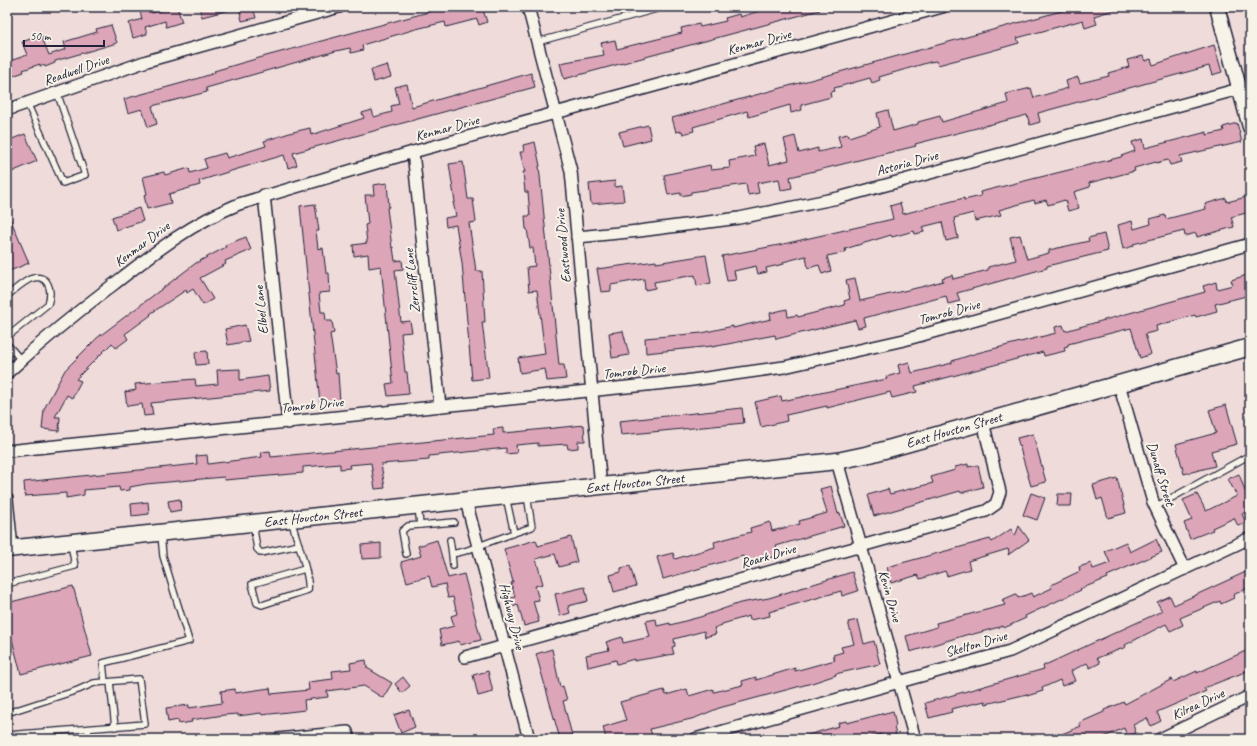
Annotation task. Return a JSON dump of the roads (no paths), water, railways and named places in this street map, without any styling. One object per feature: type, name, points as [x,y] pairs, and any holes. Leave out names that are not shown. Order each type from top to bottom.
[{"type":"main road","name":"East Houston Street","points":[[10,549],[837,461],[870,454],[1250,347]]},
{"type":"street","name":"Readwell Drive","points":[[7,110],[147,61],[339,7]]},
{"type":"street","name":"Eastwood Drive","points":[[528,7],[571,171],[601,487]]},
{"type":"street","name":"Kenmar Drive","points":[[7,373],[53,331],[178,235],[215,214],[264,195],[414,152],[942,7]]},
{"type":"street","points":[[1217,7],[1250,128]]},
{"type":"street","name":"Astoria Drive","points":[[577,237],[639,231],[739,218],[838,198],[1239,88]]},
{"type":"street","name":"Zerrcliff Lane","points":[[414,152],[440,406]]},
{"type":"street","name":"Elbel Lane","points":[[264,195],[288,423]]},
{"type":"street","name":"Tomrob Drive","points":[[7,451],[693,380],[784,367],[904,340],[1250,244]]},
{"type":"street","name":"Dunaff Street","points":[[1119,384],[1154,507],[1184,569]]},
{"type":"street","name":"Roark Drive","points":[[465,657],[986,511],[996,504],[1000,492],[983,422]]},
{"type":"street","name":"Kevin Drive","points":[[837,461],[915,739]]},
{"type":"street","points":[[7,499],[10,549]]},
{"type":"street","name":"Highway Drive","points":[[466,501],[529,739]]},
{"type":"street","name":"Skelton Drive","points":[[695,739],[1010,651],[1250,538]]},
{"type":"street","name":"Kilrea Drive","points":[[1160,739],[1250,696]]},
{"type":"street","points":[[278,739],[348,735]]},
{"type":"lane","points":[[537,42],[664,7]]},
{"type":"lane","points":[[27,103],[63,184],[85,175],[56,92]]},
{"type":"lane","points":[[7,296],[31,279],[40,278],[47,281],[51,288],[51,296],[48,304],[7,337]]},
{"type":"lane","points":[[7,344],[21,360]]},
{"type":"lane","points":[[1154,507],[1250,455]]},
{"type":"lane","points":[[452,554],[465,551],[478,545],[532,527],[527,495]]},
{"type":"lane","points":[[506,497],[514,533]]},
{"type":"lane","points":[[418,506],[420,525]]},
{"type":"lane","points":[[291,519],[305,569],[309,585],[308,590],[262,605],[257,603],[252,584],[305,569]]},
{"type":"lane","points":[[406,554],[402,531],[408,526],[454,522]]},
{"type":"lane","points":[[253,523],[257,548],[261,552],[298,545]]},
{"type":"lane","points":[[115,727],[108,682],[103,663],[188,641],[163,556],[161,533]]},
{"type":"lane","points":[[450,540],[453,566]]},
{"type":"lane","points":[[7,584],[75,566],[70,542]]},
{"type":"lane","points":[[7,713],[94,683],[139,679],[144,717],[144,724],[88,730],[7,735]]},
{"type":"lane","points":[[88,730],[89,739]]}]
